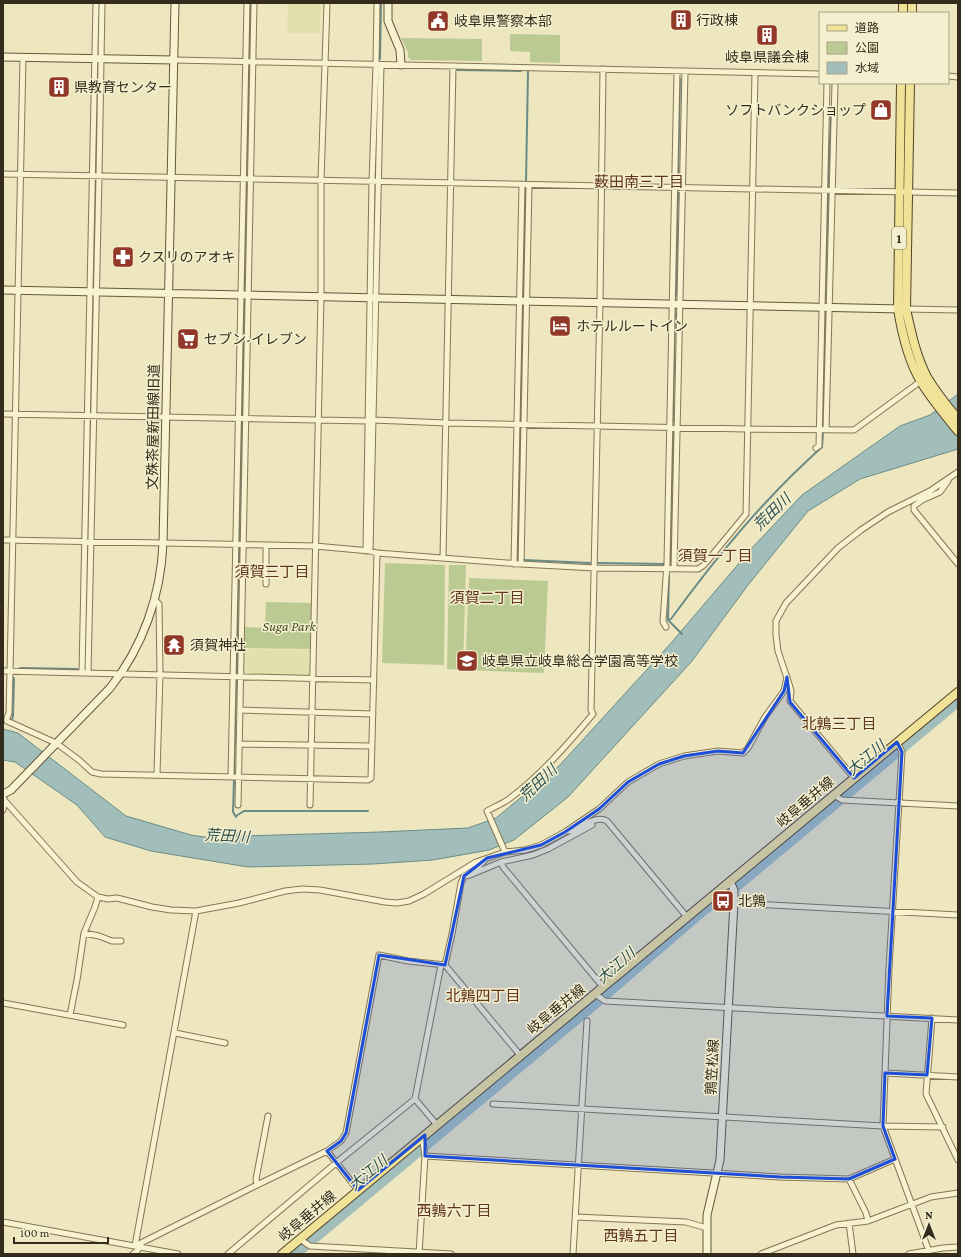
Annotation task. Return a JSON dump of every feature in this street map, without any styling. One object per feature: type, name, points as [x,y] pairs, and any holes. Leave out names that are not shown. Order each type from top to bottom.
[{"type":"main road","name":"1","points":[[901,84],[904,192]]},
{"type":"main road","name":"1","points":[[910,84],[904,192],[902,309],[904,337],[908,352],[921,381],[929,386],[958,419]]},
{"type":"main road","name":"1","points":[[902,309],[919,358],[927,376],[929,386],[958,431]]},
{"type":"main road","name":"岐阜垂井線","points":[[282,1254],[302,1240],[358,1190],[422,1141],[437,1125],[520,1055],[596,995],[603,987],[687,917],[732,886],[836,796],[854,778],[900,747],[957,693]]},
{"type":"street","points":[[85,673],[84,541],[90,415],[93,292],[99,176],[96,3]]},
{"type":"street","points":[[93,292],[92,176],[102,3]]},
{"type":"street","name":"文殊茶屋新田線旧道","points":[[4,797],[110,688],[121,674],[136,648],[155,600],[160,581],[163,559],[175,3]]},
{"type":"street","points":[[238,805],[246,418],[244,179],[247,3]]},
{"type":"street","points":[[231,777],[238,418],[250,179],[254,3]]},
{"type":"street","points":[[310,805],[321,296],[321,180],[327,3]]},
{"type":"street","points":[[373,297],[378,182],[379,65],[377,3]]},
{"type":"street","points":[[388,3],[388,21],[400,50],[401,65]]},
{"type":"street","points":[[3,57],[819,74]]},
{"type":"street","points":[[23,58],[10,672],[9,713],[7,721],[54,744],[79,760],[92,772],[101,774],[157,774],[368,780],[371,778],[377,553]]},
{"type":"street","points":[[368,551],[373,297],[372,181],[379,65]]},
{"type":"street","points":[[443,558],[447,423],[453,66]]},
{"type":"street","points":[[505,852],[487,811],[507,800],[537,776],[554,759],[593,714],[591,710],[600,302],[603,69]]},
{"type":"street","points":[[666,627],[663,622],[670,427],[677,71]]},
{"type":"street","points":[[674,569],[685,71]]},
{"type":"street","points":[[3,540],[315,546],[377,553],[514,564],[594,568],[698,569],[704,565],[746,514],[756,73]]},
{"type":"street","points":[[826,430],[825,191],[827,84]]},
{"type":"street","points":[[816,448],[819,446],[820,430],[832,191],[835,84]]},
{"type":"street","points":[[3,174],[958,193]]},
{"type":"street","points":[[521,564],[524,424],[522,184]]},
{"type":"street","points":[[514,564],[518,424],[529,185]]},
{"type":"street","points":[[3,290],[958,310]]},
{"type":"street","points":[[3,414],[166,418],[371,420],[748,430],[854,430],[921,381]]},
{"type":"street","points":[[85,673],[91,542],[90,415]]},
{"type":"street","points":[[854,778],[790,702],[790,691],[778,651],[776,621],[786,603],[838,548],[888,512],[930,491],[958,472]]},
{"type":"street","points":[[950,477],[940,492],[922,500],[914,506],[914,510],[958,564]]},
{"type":"street","points":[[266,545],[266,584]]},
{"type":"street","points":[[155,600],[159,604],[160,674],[157,774]]},
{"type":"street","points":[[3,671],[374,680]]},
{"type":"street","points":[[4,797],[77,882],[98,898],[117,898],[152,907],[171,910],[196,911],[239,903],[280,892],[302,889],[320,890],[397,903],[409,901],[424,894],[476,862],[505,852],[525,850],[541,845],[566,832],[599,809],[628,782],[659,764],[684,756],[718,751],[743,752],[748,748],[765,717],[784,690],[786,677]]},
{"type":"street","points":[[240,710],[373,714]]},
{"type":"street","points":[[239,744],[371,746]]},
{"type":"street","points":[[900,747],[899,804],[892,912],[883,1126],[929,1252]]},
{"type":"street","points":[[836,796],[842,800],[958,806]]},
{"type":"street","points":[[3,810],[4,797]]},
{"type":"street","points":[[566,832],[570,832],[600,819],[607,821],[687,917]]},
{"type":"street","points":[[464,876],[501,862],[533,855],[600,819]]},
{"type":"street","points":[[228,1254],[415,1099],[443,965],[452,934],[461,883],[464,876],[476,869],[487,858]]},
{"type":"street","points":[[501,862],[508,873],[603,987]]},
{"type":"street","name":"鶉笠松線","points":[[707,1254],[707,1215],[720,1160],[734,903],[732,886]]},
{"type":"street","points":[[70,1015],[84,933],[98,898]]},
{"type":"street","points":[[734,903],[958,915]]},
{"type":"street","points":[[133,1254],[137,1251],[196,911]]},
{"type":"street","points":[[84,933],[99,936],[112,941],[121,941]]},
{"type":"street","points":[[137,1246],[326,1151],[341,1141],[346,1133],[380,955],[408,961],[443,965],[520,1055]]},
{"type":"street","points":[[596,995],[605,1001],[958,1020]]},
{"type":"street","points":[[3,1003],[123,1025]]},
{"type":"street","points":[[932,1018],[926,1094],[958,1160]]},
{"type":"street","points":[[573,1254],[587,1021]]},
{"type":"street","points":[[175,1033],[225,1043]]},
{"type":"street","points":[[885,1073],[958,1077]]},
{"type":"street","points":[[415,1099],[437,1125]]},
{"type":"street","points":[[493,1104],[883,1126],[943,1127]]},
{"type":"street","points":[[257,1185],[256,1180],[268,1116]]},
{"type":"street","points":[[419,1253],[425,1156],[425,1149],[422,1141]]},
{"type":"street","points":[[326,1151],[358,1190]]},
{"type":"street","points":[[425,1156],[849,1179],[895,1158]]},
{"type":"street","points":[[849,1179],[868,1220]]},
{"type":"street","points":[[761,1254],[836,1225],[868,1220],[931,1197],[958,1193]]},
{"type":"street","points":[[576,1217],[686,1222],[707,1228]]},
{"type":"street","points":[[3,1222],[178,1254]]},
{"type":"street","points":[[849,1223],[853,1254]]},
{"type":"street","points":[[302,1240],[310,1246],[451,1254]]},
{"type":"street","points":[[909,1254],[958,1247]]},
{"type":"highlighted area","points":[[787,677],[790,702],[854,778],[897,742],[902,752],[887,1016],[932,1018],[927,1075],[885,1073],[883,1126],[895,1159],[849,1179],[780,1177],[425,1156],[425,1135],[358,1190],[327,1151],[341,1141],[346,1133],[379,955],[445,965],[464,876],[487,858],[541,845],[565,832],[599,809],[628,782],[659,764],[684,756],[718,751],[743,753],[784,691]]},
{"type":"green space","points":[[288,3],[321,3],[320,33],[287,33]]},
{"type":"green space","points":[[510,34],[560,35],[560,63],[530,62],[530,52],[510,51]]},
{"type":"green space","points":[[401,38],[482,39],[482,61],[411,60],[408,57],[408,52]]},
{"type":"green space","points":[[385,563],[445,565],[444,665],[382,663]]},
{"type":"green space","points":[[449,565],[466,565],[463,670],[447,669]]},
{"type":"green space","points":[[469,578],[548,581],[544,673],[465,670]]},
{"type":"green space","name":"Suga Park","points":[[266,602],[313,603],[311,649],[242,648],[243,627],[265,628]]},
{"type":"green space","points":[[243,649],[309,650],[309,675],[243,674]]},
{"type":"water","points":[[958,394],[958,449],[860,479],[808,511],[748,585],[692,661],[568,797],[514,840],[489,850],[433,860],[373,864],[248,867],[151,851],[105,837],[77,805],[15,762],[3,760],[3,729],[18,733],[126,816],[191,835],[217,839],[242,836],[468,828],[496,818],[559,766],[672,642],[752,548],[802,495],[900,426],[930,415]]},
{"type":"waterway","points":[[98,48],[99,3]]},
{"type":"waterway","points":[[249,58],[250,3]]},
{"type":"waterway","points":[[380,59],[381,3]]},
{"type":"waterway","points":[[95,171],[98,64]]},
{"type":"waterway","points":[[246,176],[249,68]]},
{"type":"waterway","points":[[457,70],[521,71]]},
{"type":"waterway","points":[[526,182],[528,71]]},
{"type":"waterway","points":[[678,183],[680,79]]},
{"type":"waterway","points":[[828,188],[831,116]]},
{"type":"waterway","points":[[93,285],[95,181]]},
{"type":"waterway","points":[[244,288],[246,182]]},
{"type":"waterway","points":[[524,294],[526,187]]},
{"type":"waterway","points":[[676,296],[678,193]]},
{"type":"waterway","points":[[825,299],[828,193]]},
{"type":"waterway","points":[[91,411],[93,298]]},
{"type":"waterway","points":[[242,415],[244,301]]},
{"type":"waterway","points":[[521,421],[523,307]]},
{"type":"waterway","points":[[673,421],[675,310]]},
{"type":"waterway","points":[[823,426],[825,313]]},
{"type":"waterway","points":[[239,541],[242,421]]},
{"type":"waterway","points":[[88,535],[90,422]]},
{"type":"waterway","points":[[518,560],[521,427]]},
{"type":"waterway","name":"荒田川","points":[[668,620],[671,619],[742,529],[780,487],[822,447],[823,432]]},
{"type":"waterway","points":[[670,562],[673,433]]},
{"type":"waterway","points":[[85,662],[87,547]]},
{"type":"waterway","points":[[239,548],[239,563]]},
{"type":"waterway","points":[[524,560],[590,563]]},
{"type":"waterway","points":[[598,563],[665,564]]},
{"type":"waterway","points":[[669,575],[668,620],[682,634]]},
{"type":"waterway","points":[[237,673],[238,578]]},
{"type":"waterway","points":[[20,668],[77,669]]},
{"type":"waterway","points":[[12,720],[14,678]]},
{"type":"waterway","points":[[234,774],[236,679]]},
{"type":"waterway","name":"大江川","points":[[295,1254],[592,1006],[702,911],[740,883],[958,701]]},
{"type":"waterway","points":[[234,779],[233,812],[236,817]]},
{"type":"waterway","points":[[236,816],[244,811],[368,811]]},
{"type":"waterway","name":"荒田川","points":[[236,829],[237,837]]},
{"type":"place","name":"行政棟","points":[[681,20]]},
{"type":"place","name":"岐阜県警察本部","points":[[438,21]]},
{"type":"place","name":"岐阜県議会棟","points":[[767,35]]},
{"type":"place","name":"県教育センター","points":[[59,87]]},
{"type":"place","name":"ソフトバンクショップ","points":[[881,110]]},
{"type":"place","name":"クスリのアオキ","points":[[123,257]]},
{"type":"place","name":"ホテルルートイン","points":[[560,326]]},
{"type":"place","name":"セブン-イレブン","points":[[188,339]]},
{"type":"place","name":"須賀神社","points":[[174,645]]},
{"type":"place","name":"岐阜県立岐阜総合学園高等学校","points":[[467,661]]},
{"type":"place","name":"北鶉","points":[[723,901]]},
{"type":"district","name":"薮田南三丁目","points":[[639,182]]},
{"type":"district","name":"須賀一丁目","points":[[715,556]]},
{"type":"district","name":"須賀三丁目","points":[[272,572]]},
{"type":"district","name":"須賀二丁目","points":[[487,598]]},
{"type":"district","name":"北鶉三丁目","points":[[839,724]]},
{"type":"district","name":"北鶉四丁目","points":[[483,996]]},
{"type":"district","name":"西鶉六丁目","points":[[454,1211]]},
{"type":"district","name":"西鶉五丁目","points":[[641,1236]]}]
